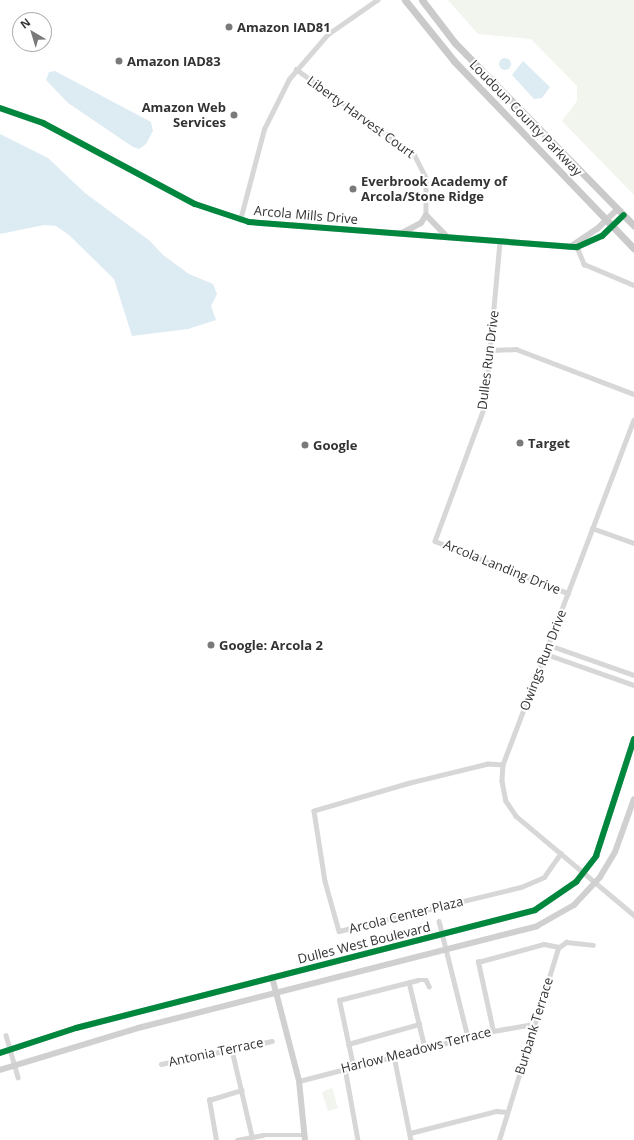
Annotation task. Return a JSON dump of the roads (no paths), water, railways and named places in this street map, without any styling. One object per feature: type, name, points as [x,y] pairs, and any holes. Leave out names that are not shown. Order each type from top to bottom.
[{"type":"main road","name":"Loudoun County Parkway","points":[[405,0],[454,61],[634,249]]},
{"type":"main road","name":"Loudoun County Parkway","points":[[422,0],[455,43],[634,226]]},
{"type":"street","points":[[240,220],[264,129],[296,69],[338,25],[377,0]]},
{"type":"street","name":"Liberty Harvest Court","points":[[296,69],[414,154],[426,178],[426,215]]},
{"type":"street","name":"Arcola Mills Drive","points":[[0,108],[43,123],[195,204],[240,220],[500,242],[574,246],[593,242],[624,215]]},
{"type":"street","points":[[618,209],[607,220],[574,246],[586,265],[634,285]]},
{"type":"street","points":[[400,234],[421,223],[426,215],[449,238]]},
{"type":"street","name":"Dulles Run Drive","points":[[436,541],[483,412],[491,350],[500,242]]},
{"type":"street","points":[[491,350],[516,349],[634,394]]},
{"type":"street","name":"Owings Run Drive","points":[[634,420],[503,765],[502,790],[509,807],[634,915]]},
{"type":"street","points":[[592,528],[634,543]]},
{"type":"street","name":"Arcola Landing Drive","points":[[436,541],[568,593]]},
{"type":"street","points":[[549,645],[634,675]]},
{"type":"street","points":[[546,654],[634,685]]},
{"type":"street","name":"Dulles West Boulevard","points":[[0,1054],[76,1028],[535,910],[558,897],[585,872],[603,841],[634,739]]},
{"type":"street","name":"Arcola Center Plaza","points":[[503,765],[488,764],[410,783],[314,811],[325,881],[339,931],[521,887],[544,877],[561,853]]},
{"type":"street","name":"Dulles West Boulevard","points":[[0,1070],[130,1030],[537,926],[574,905],[597,882],[614,856],[634,799]]},
{"type":"street","points":[[438,921],[443,934],[468,1037]]},
{"type":"street","points":[[493,1031],[478,962],[544,944],[559,947],[566,942],[593,945]]},
{"type":"street","name":"Burbank Terrace","points":[[499,1140],[559,947]]},
{"type":"street","points":[[237,1140],[252,1136],[263,1138],[305,1138],[299,1081],[272,977]]},
{"type":"street","points":[[353,1066],[338,1000],[423,979],[429,986]]},
{"type":"street","points":[[409,982],[425,1048]]},
{"type":"street","points":[[348,1044],[419,1024]]},
{"type":"street","name":"Harlow Meadows Terrace","points":[[299,1081],[344,1068],[468,1037],[534,1024]]},
{"type":"street","points":[[6,1035],[18,1077]]},
{"type":"street","name":"Antonia Terrace","points":[[161,1064],[272,1041]]},
{"type":"street","points":[[232,1050],[252,1136]]},
{"type":"street","points":[[394,1056],[411,1140]]},
{"type":"street","points":[[344,1068],[358,1140]]},
{"type":"street","points":[[216,1140],[209,1100],[241,1090]]},
{"type":"street","points":[[410,1134],[496,1111],[507,1112]]},
{"type":"place","name":"Amazon IAD81","points":[[229,27]]},
{"type":"place","name":"Amazon IAD83","points":[[119,61]]},
{"type":"place","name":"Amazon Web Services","points":[[234,115]]},
{"type":"place","name":"Everbrook Academy of Arcola/Stone Ridge","points":[[353,189]]},
{"type":"place","name":"Target","points":[[520,443]]},
{"type":"place","name":"Google","points":[[305,445]]},
{"type":"place","name":"Google: Arcola 2","points":[[211,645]]}]
